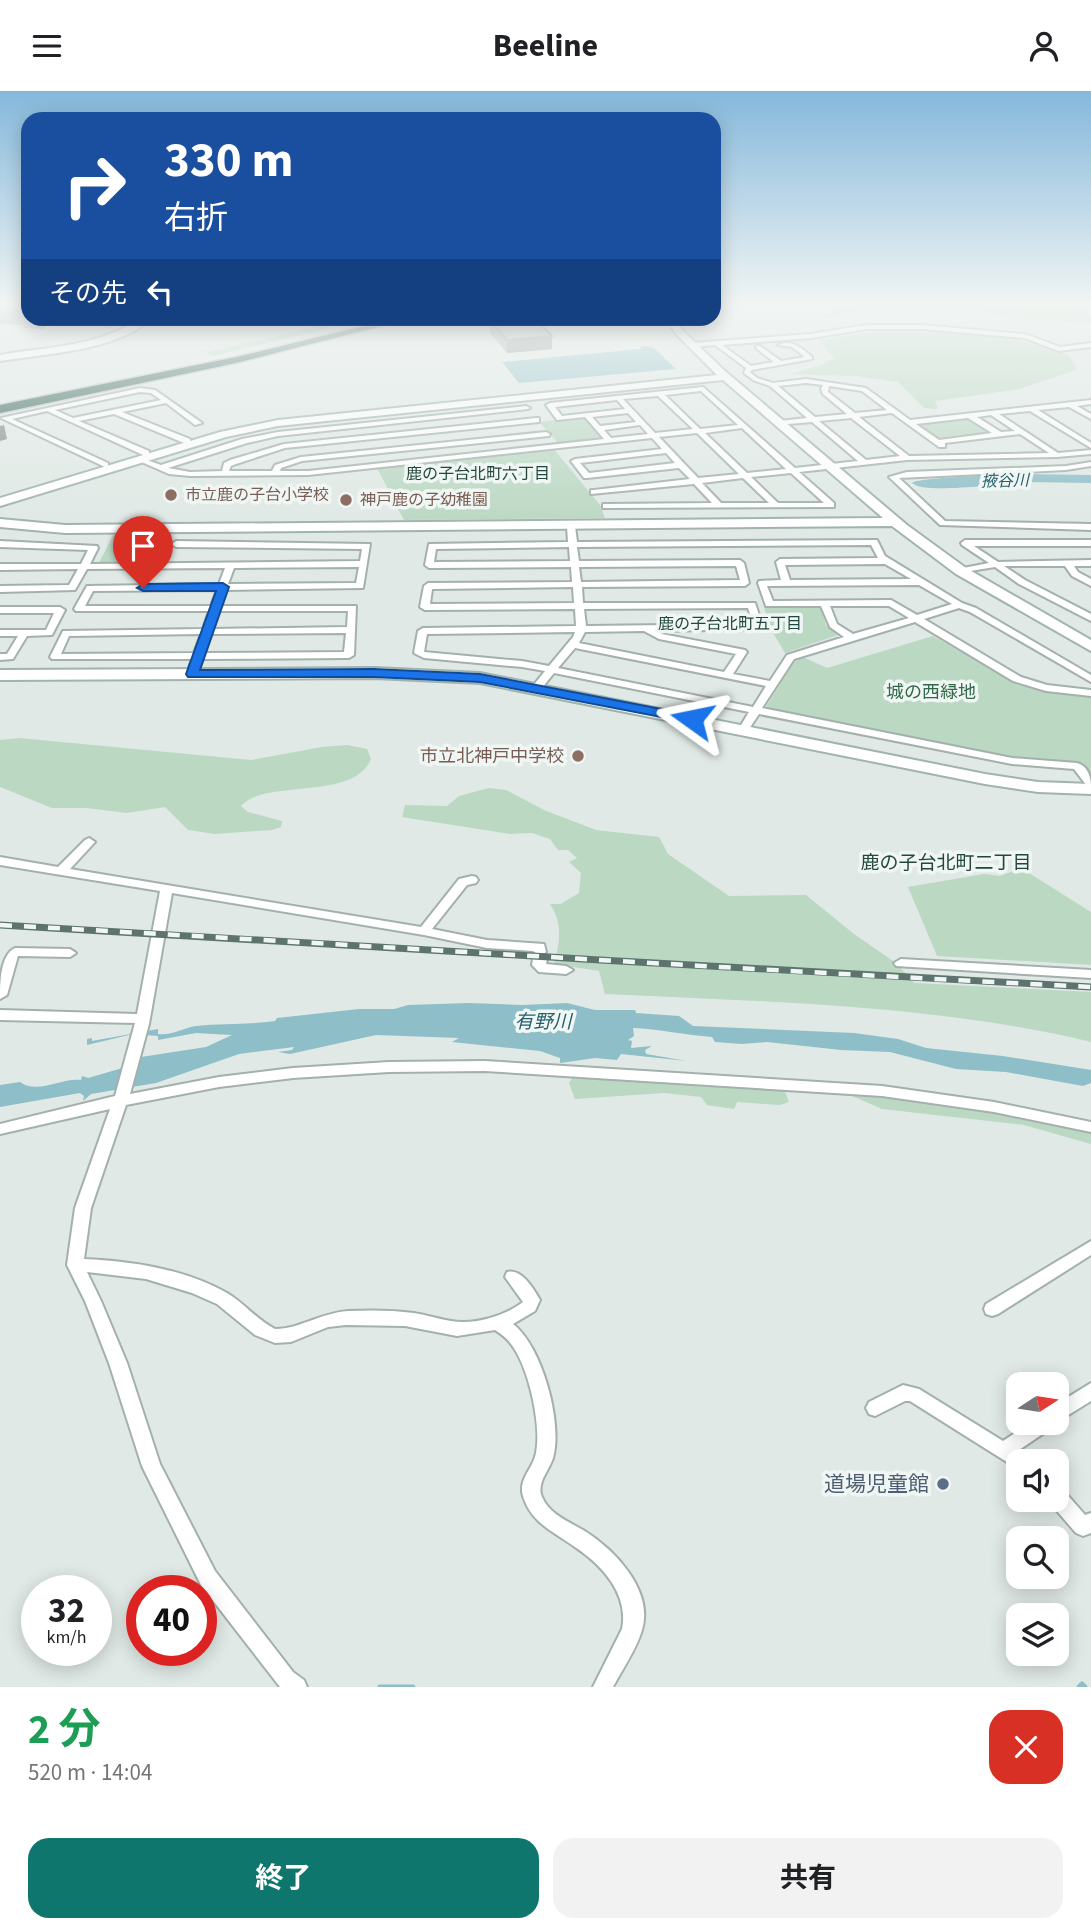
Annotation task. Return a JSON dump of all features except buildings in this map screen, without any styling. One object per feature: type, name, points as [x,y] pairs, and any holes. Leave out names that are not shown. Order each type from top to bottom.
[{"type":"highway","points":[[0,403],[129,376]]},
{"type":"highway","points":[[0,409],[160,376]]},
{"type":"street","points":[[0,499],[105,465],[255,427],[341,420],[711,376]]},
{"type":"street","points":[[411,410],[711,376]]},
{"type":"street","points":[[726,376],[894,522],[961,571],[1091,646]]},
{"type":"street","points":[[752,376],[772,385],[863,461]]},
{"type":"street","points":[[772,385],[806,381],[864,389],[956,456]]},
{"type":"street","points":[[827,384],[825,393],[907,458]]},
{"type":"street","points":[[606,506],[831,505],[703,389],[550,405],[560,418],[630,411]]},
{"type":"street","points":[[105,465],[5,418],[140,390],[153,391],[198,423],[188,426]]},
{"type":"street","points":[[660,394],[776,505]]},
{"type":"street","points":[[517,398],[606,506],[611,526]]},
{"type":"street","points":[[618,399],[719,506]]},
{"type":"street","points":[[72,420],[167,401]]},
{"type":"street","points":[[910,422],[1091,402]]},
{"type":"street","points":[[1070,404],[1091,417]]},
{"type":"street","points":[[46,408],[144,456],[160,468],[190,474],[275,473],[365,467],[745,426]]},
{"type":"street","points":[[0,499],[187,441],[277,418],[411,410],[526,408]]},
{"type":"street","points":[[1030,408],[1091,446]]},
{"type":"street","points":[[411,410],[441,459]]},
{"type":"street","points":[[114,411],[187,441]]},
{"type":"street","points":[[779,423],[894,411]]},
{"type":"street","points":[[991,412],[1057,455]]},
{"type":"street","points":[[587,415],[610,441]]},
{"type":"street","points":[[970,415],[1000,435]]},
{"type":"street","points":[[341,420],[365,467]]},
{"type":"street","points":[[160,468],[245,441],[341,420]]},
{"type":"street","points":[[225,474],[227,465],[233,462],[284,446],[536,420]]},
{"type":"street","points":[[598,428],[642,423]]},
{"type":"street","points":[[167,433],[177,429]]},
{"type":"street","points":[[937,442],[1022,432]]},
{"type":"street","points":[[275,473],[278,467],[301,459],[546,434]]},
{"type":"street","points":[[981,437],[990,443]]},
{"type":"street","points":[[999,449],[1007,455]]},
{"type":"street","points":[[668,451],[575,461],[587,475],[681,465]]},
{"type":"street","points":[[594,492],[863,461],[1091,452]]},
{"type":"street","points":[[1091,464],[1030,470],[907,474],[893,478],[943,523],[1091,527]]},
{"type":"street","points":[[0,523],[65,529],[182,529],[894,522]]},
{"type":"street","points":[[537,687],[573,645],[581,628],[571,526]]},
{"type":"street","points":[[164,566],[182,529]]},
{"type":"street","points":[[1091,678],[973,610],[958,605],[887,561],[881,557],[874,542],[432,546],[429,565],[740,563],[746,583],[428,586],[425,607],[752,605],[758,627],[423,631],[419,653],[553,670],[1012,761],[1077,766],[1091,787]]},
{"type":"street","points":[[1091,543],[965,544],[996,565],[1091,618]]},
{"type":"street","points":[[0,544],[94,548],[72,588],[0,589]]},
{"type":"street","points":[[176,544],[367,546],[360,586],[90,588],[79,609],[353,607],[351,630],[348,655],[55,657],[66,633],[351,630]]},
{"type":"street","points":[[786,583],[780,562],[887,561]]},
{"type":"street","points":[[1068,563],[1076,573],[1091,583]]},
{"type":"street","points":[[961,571],[996,565],[1091,563]]},
{"type":"street","points":[[0,567],[364,564]]},
{"type":"street","points":[[192,674],[201,655],[230,566]]},
{"type":"street","points":[[921,582],[762,583],[769,604],[891,603],[1017,679],[1046,688],[1091,693]]},
{"type":"street","points":[[825,604],[833,625],[852,638]]},
{"type":"street","points":[[743,730],[790,657],[958,605]]},
{"type":"street","points":[[0,610],[60,610],[49,633],[0,633]]},
{"type":"street","points":[[646,628],[659,636],[742,652],[727,675]]},
{"type":"street","points":[[0,657],[10,657],[23,633]]},
{"type":"street","points":[[573,645],[771,684]]},
{"type":"street","points":[[0,675],[442,674],[537,687],[998,781],[1038,787],[1091,787]]},
{"type":"street","points":[[62,870],[88,847]]},
{"type":"street","points":[[0,861],[424,930],[488,944],[540,947],[539,965],[544,969],[566,970]]},
{"type":"street","points":[[424,930],[463,883],[472,880]]},
{"type":"street","points":[[167,889],[142,1022],[121,1098],[83,1207],[75,1265],[118,1363],[151,1466],[208,1578],[286,1679],[297,1687]]},
{"type":"street","points":[[0,995],[2,979],[15,952],[51,947],[70,953]]},
{"type":"street","points":[[901,963],[1091,974]]},
{"type":"street","points":[[0,1015],[142,1022]]},
{"type":"street","points":[[0,1129],[121,1098],[291,1073],[421,1066],[485,1066],[882,1091],[994,1107],[1091,1127]]},
{"type":"street","points":[[992,1309],[1091,1247]]},
{"type":"street","points":[[75,1265],[107,1265],[142,1271],[215,1294],[239,1308],[258,1328],[273,1335],[288,1336],[333,1318],[426,1321],[455,1329],[477,1328],[525,1312],[531,1306],[532,1300],[513,1277]]},
{"type":"street","points":[[496,1322],[518,1339],[529,1362],[544,1415],[544,1458],[532,1479],[531,1494],[552,1524],[601,1556],[629,1594],[634,1609],[630,1637],[608,1673],[603,1687]]},
{"type":"street","points":[[1069,1406],[1091,1391]]},
{"type":"street","points":[[875,1408],[903,1394],[913,1394],[1006,1453]]},
{"type":"street","points":[[1003,1451],[1026,1435]]},
{"type":"street","points":[[1069,1509],[1088,1528]]},
{"type":"green space","points":[[860,376],[1057,376],[1019,389],[935,401],[938,409],[924,408],[898,382]]},
{"type":"green space","points":[[968,416],[994,434],[938,440],[914,422]]},
{"type":"green space","points":[[584,417],[605,439],[559,444],[539,422]]},
{"type":"green space","points":[[553,448],[600,505],[605,518],[404,520],[377,468]]},
{"type":"green space","points":[[113,535],[172,535],[159,563],[99,563]]},
{"type":"green space","points":[[820,605],[826,625],[838,635],[785,653],[768,624],[764,606]]},
{"type":"green space","name":"城の西緑地","points":[[933,636],[1019,685],[1091,694],[1091,776],[1078,763],[1012,759],[764,710],[793,663],[803,657],[827,668]]},
{"type":"green space","points":[[19,738],[251,760],[347,745],[367,749],[371,759],[361,772],[346,781],[269,793],[253,798],[241,806],[248,812],[282,821],[281,827],[215,834],[188,830],[165,807],[127,813],[87,808],[52,808],[0,787],[0,740]]},
{"type":"green space","points":[[489,788],[506,790],[544,810],[596,830],[659,837],[668,854],[729,896],[806,895],[854,934],[896,963],[914,983],[1091,992],[1091,1042],[1031,1029],[911,1012],[605,994],[599,971],[554,964],[559,933],[557,918],[550,904],[561,904],[579,893],[581,873],[569,862],[577,858],[568,850],[558,850],[550,839],[532,833],[510,834],[402,817],[405,805],[447,806],[459,796]]},
{"type":"green space","points":[[1021,868],[1091,912],[1091,965],[937,956],[908,887],[984,874],[1000,876]]},
{"type":"green space","points":[[573,1077],[777,1089],[785,1092],[789,1102],[779,1105],[737,1102],[734,1109],[707,1105],[701,1097],[664,1093],[575,1099],[569,1083]]},
{"type":"green space","points":[[850,1095],[911,1100],[1031,1118],[1091,1131],[1091,1144],[1024,1125],[882,1109]]},
{"type":"water","points":[[514,376],[592,376],[519,383]]},
{"type":"water","name":"有野川","points":[[469,1003],[567,1003],[595,1010],[635,1010],[636,1013],[679,1016],[693,1026],[854,1033],[898,1039],[926,1048],[1003,1056],[1091,1070],[1091,1083],[1083,1086],[1006,1072],[956,1069],[890,1052],[767,1042],[715,1042],[712,1037],[633,1028],[634,1036],[628,1040],[632,1041],[631,1048],[652,1046],[645,1050],[646,1054],[687,1061],[621,1054],[617,1060],[595,1058],[560,1063],[560,1058],[540,1051],[452,1042],[459,1038],[376,1035],[290,1054],[278,1052],[292,1050],[294,1047],[239,1054],[156,1083],[91,1094],[83,1101],[84,1096],[80,1093],[0,1107],[0,1085],[20,1082],[34,1087],[81,1080],[82,1076],[88,1078],[126,1067],[141,1057],[206,1047],[232,1035],[196,1033],[158,1040],[158,1036],[133,1034],[87,1045],[87,1039],[92,1038],[92,1041],[158,1029],[158,1034],[168,1034],[196,1026],[275,1021],[277,1018],[359,1009]]},
{"type":"waterway","name":"掖谷川","points":[[919,483],[969,483],[1022,478],[1091,479]]},
{"type":"waterway","points":[[1079,1687],[1082,1684],[1085,1687]]},
{"type":"waterway","points":[[380,1687],[413,1687]]},
{"type":"railway","points":[[0,925],[1091,987]]},
{"type":"place","name":"市立鹿の子台小学校","points":[[171,495]]},
{"type":"place","name":"神戸鹿の子幼稚園","points":[[346,500]]},
{"type":"place","name":"市立北神戸中学校","points":[[578,756]]},
{"type":"place","name":"道場児童館","points":[[943,1484]]},
{"type":"district","name":"鹿の子台北町六丁目","points":[[478,474]]},
{"type":"district","name":"鹿の子台北町五丁目","points":[[730,624]]},
{"type":"district","name":"鹿の子台北町二丁目","points":[[946,863]]},
{"type":"route","points":[[143,588],[223,587],[201,655],[192,674],[442,674],[516,683],[692,719]]}]
